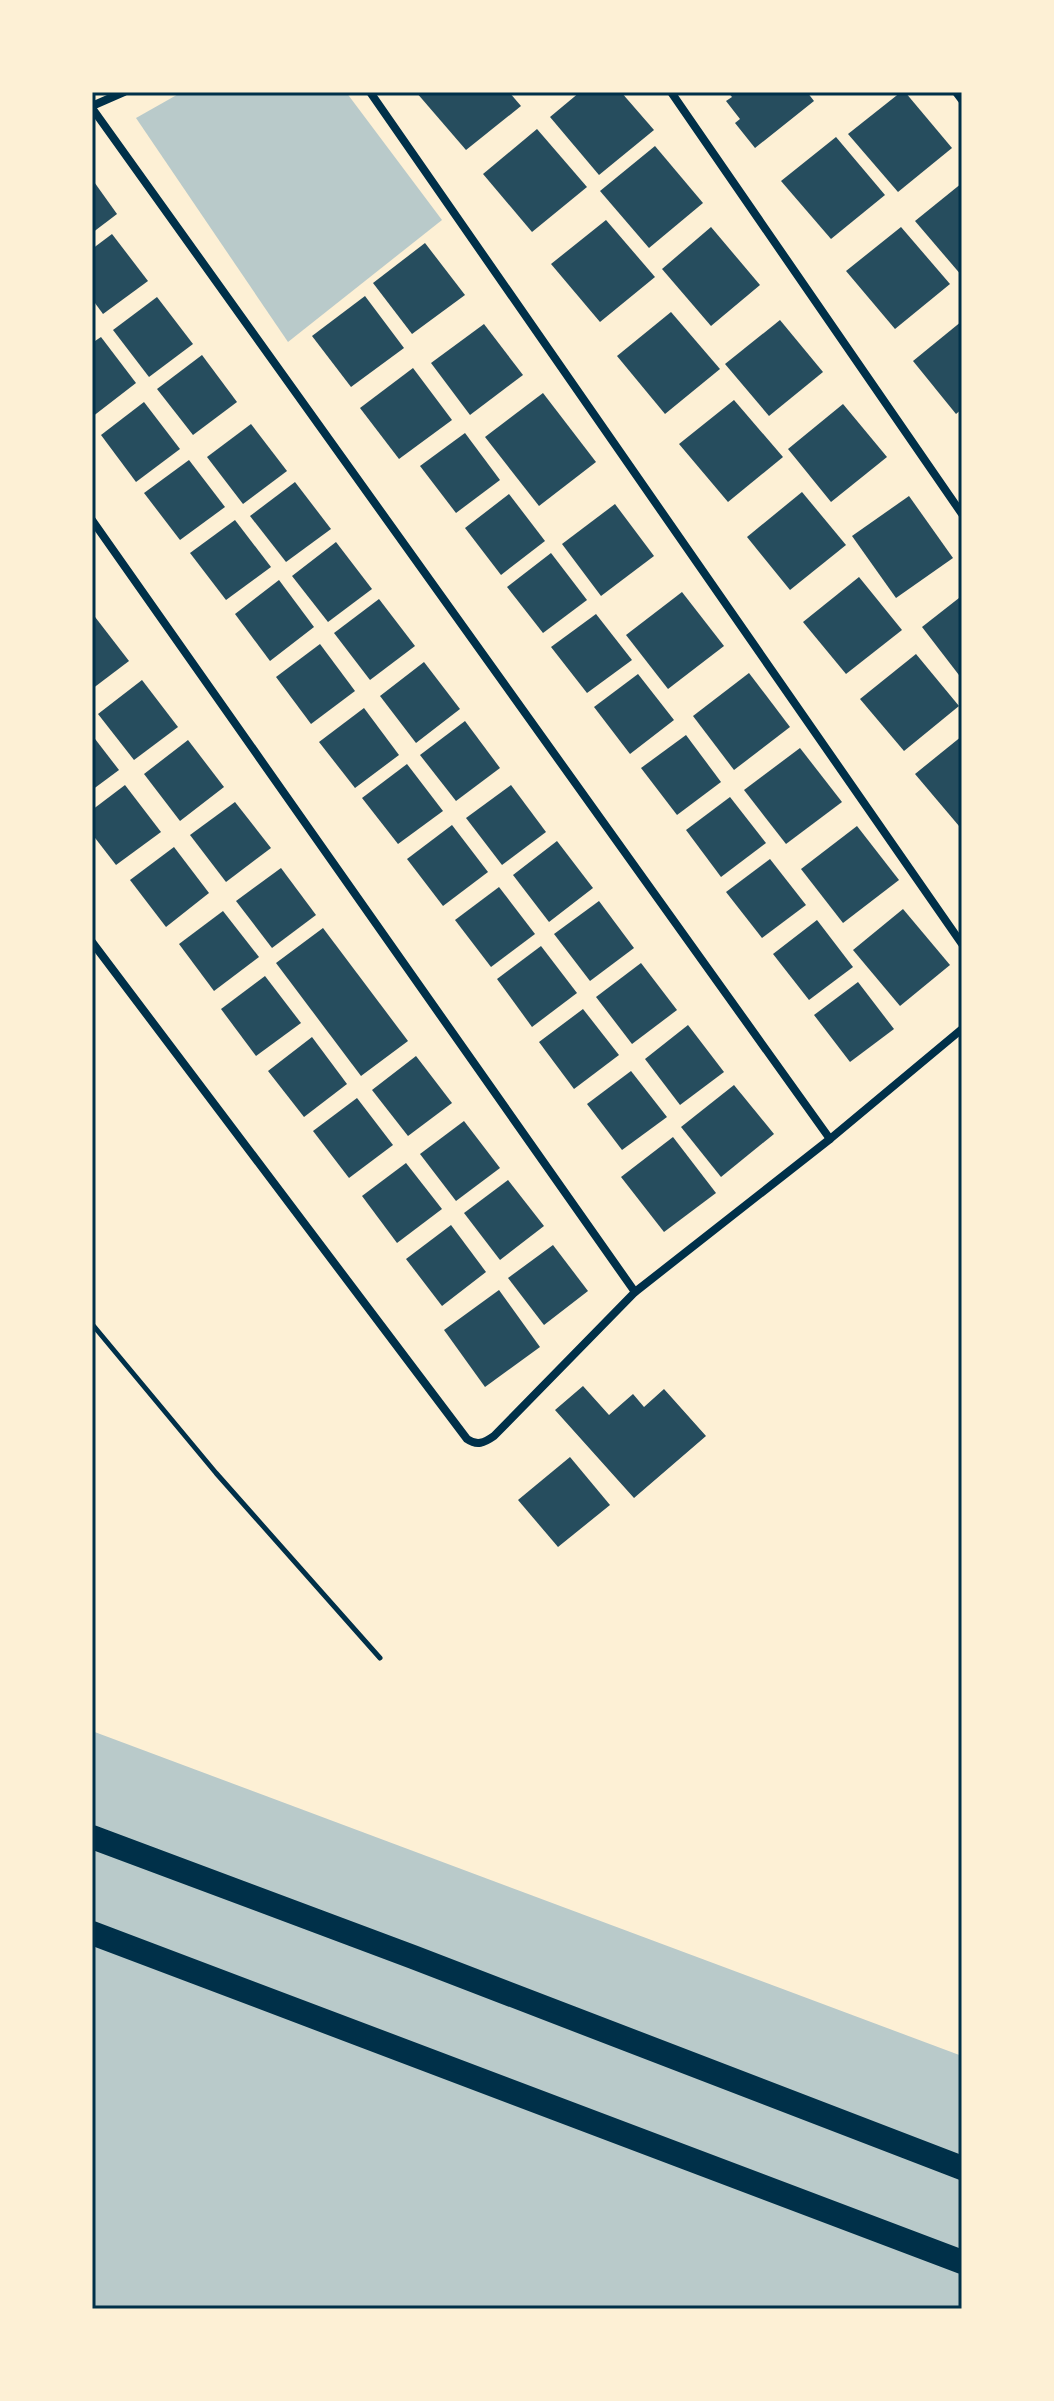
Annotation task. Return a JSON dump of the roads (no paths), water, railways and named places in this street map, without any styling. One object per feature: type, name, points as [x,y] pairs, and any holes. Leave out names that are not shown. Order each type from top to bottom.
[{"type":"highway","points":[[92,1837],[962,2168]]},
{"type":"highway","points":[[92,1933],[962,2262]]},
{"type":"street","points":[[124,92],[92,107],[830,1139]]},
{"type":"street","points":[[370,92],[962,944]]},
{"type":"street","points":[[671,92],[962,514]]},
{"type":"street","points":[[956,92],[962,100]]},
{"type":"street","points":[[92,520],[635,1292]]},
{"type":"street","points":[[92,942],[467,1439],[480,1443],[494,1436],[635,1292],[830,1139],[962,1029]]}]
